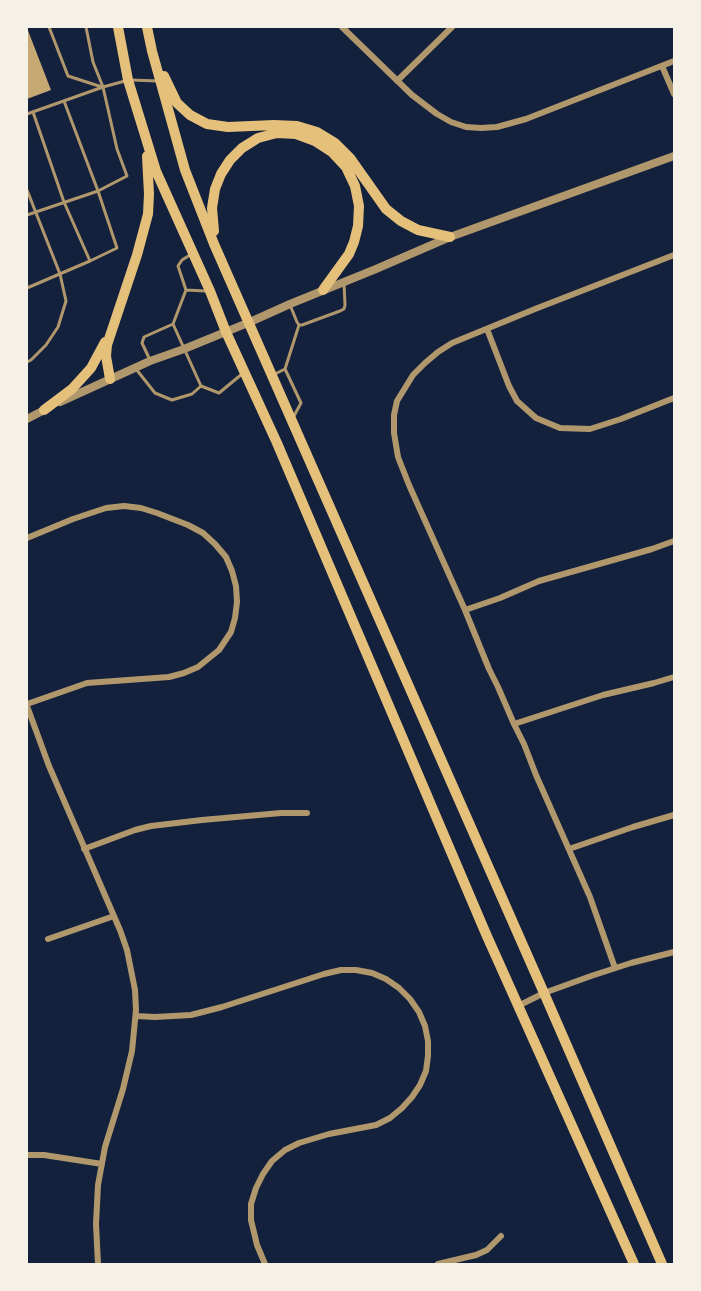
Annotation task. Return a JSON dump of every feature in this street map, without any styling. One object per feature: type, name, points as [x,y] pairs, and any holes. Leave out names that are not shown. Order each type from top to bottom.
[{"type":"main road","points":[[118,27],[128,80],[156,171],[245,371],[518,1006],[634,1264]]},
{"type":"main road","points":[[147,27],[185,170],[214,244],[662,1264]]},
{"type":"main road","points":[[152,51],[177,102],[190,116],[207,124],[228,127],[297,126],[317,132],[335,143],[350,158],[386,209],[401,221],[418,230],[450,237]]},
{"type":"main road","points":[[214,244],[212,208],[214,189],[230,160],[243,147],[258,138],[277,133],[296,134],[315,141],[332,152],[346,167],[355,186],[359,206],[358,226],[349,254],[323,290]]},
{"type":"main road","points":[[110,379],[106,356],[107,345],[148,214],[146,141]]},
{"type":"main road","points":[[44,410],[72,388],[91,368],[111,331]]},
{"type":"street","points":[[342,27],[412,96],[437,114],[466,127],[497,127],[526,119],[674,61]]},
{"type":"street","points":[[397,81],[452,27]]},
{"type":"street","points":[[662,66],[674,94]]},
{"type":"street","points":[[27,418],[150,361],[226,332],[450,237],[674,156]]},
{"type":"street","points":[[615,968],[597,912],[398,457],[394,415],[397,401],[413,375],[452,343],[674,255]]},
{"type":"street","points":[[487,329],[517,401],[536,418],[560,428],[590,429],[674,398]]},
{"type":"street","points":[[27,538],[106,508],[124,506],[141,508],[188,525],[203,533],[226,556],[236,586],[237,602],[231,632],[219,650],[198,667],[169,676],[87,683],[27,705],[49,766],[127,950],[135,990],[135,1030],[128,1070],[105,1147],[98,1185],[96,1224],[98,1264]]},
{"type":"street","points":[[465,610],[539,581],[674,541]]},
{"type":"street","points":[[514,724],[603,695],[674,677]]},
{"type":"street","points":[[84,849],[135,830],[159,824],[307,813]]},
{"type":"street","points":[[569,849],[674,815]]},
{"type":"street","points":[[48,939],[114,916]]},
{"type":"street","points":[[518,1006],[544,993],[615,968],[674,952]]},
{"type":"street","points":[[136,1016],[191,1014],[222,1007],[341,970],[372,973],[386,979],[399,988],[419,1012],[428,1041],[426,1071],[420,1085],[402,1108],[390,1118],[376,1125],[329,1134],[299,1143],[285,1150],[272,1161],[263,1174],[251,1204],[251,1220],[264,1264]]},
{"type":"street","points":[[27,1155],[44,1155],[102,1164]]},
{"type":"street","points":[[438,1264],[476,1256],[487,1250],[501,1236]]},
{"type":"lane","points":[[49,27],[68,76],[103,87]]},
{"type":"lane","points":[[27,215],[98,191],[127,176],[117,149],[103,87],[93,62],[86,27]]},
{"type":"lane","points":[[27,114],[128,80],[160,81]]},
{"type":"lane","points":[[27,288],[117,248],[64,101]]},
{"type":"lane","points":[[33,112],[64,202],[90,261]]},
{"type":"lane","points":[[27,190],[60,274],[66,302],[58,327],[46,345],[27,362]]},
{"type":"lane","points":[[192,253],[178,266],[186,290],[173,324],[184,349],[201,386],[219,393],[245,371]]},
{"type":"lane","points":[[299,324],[302,325],[344,309],[344,282]]},
{"type":"lane","points":[[186,290],[210,291]]},
{"type":"lane","points":[[290,304],[299,324],[285,369],[301,403],[292,419]]},
{"type":"lane","points":[[150,361],[142,342],[144,337],[173,324]]},
{"type":"lane","points":[[135,368],[155,393],[172,400],[192,394],[201,386]]},
{"type":"lane","points":[[273,375],[285,369]]},
{"type":"building","points":[[27,28],[51,90],[27,99]]}]
